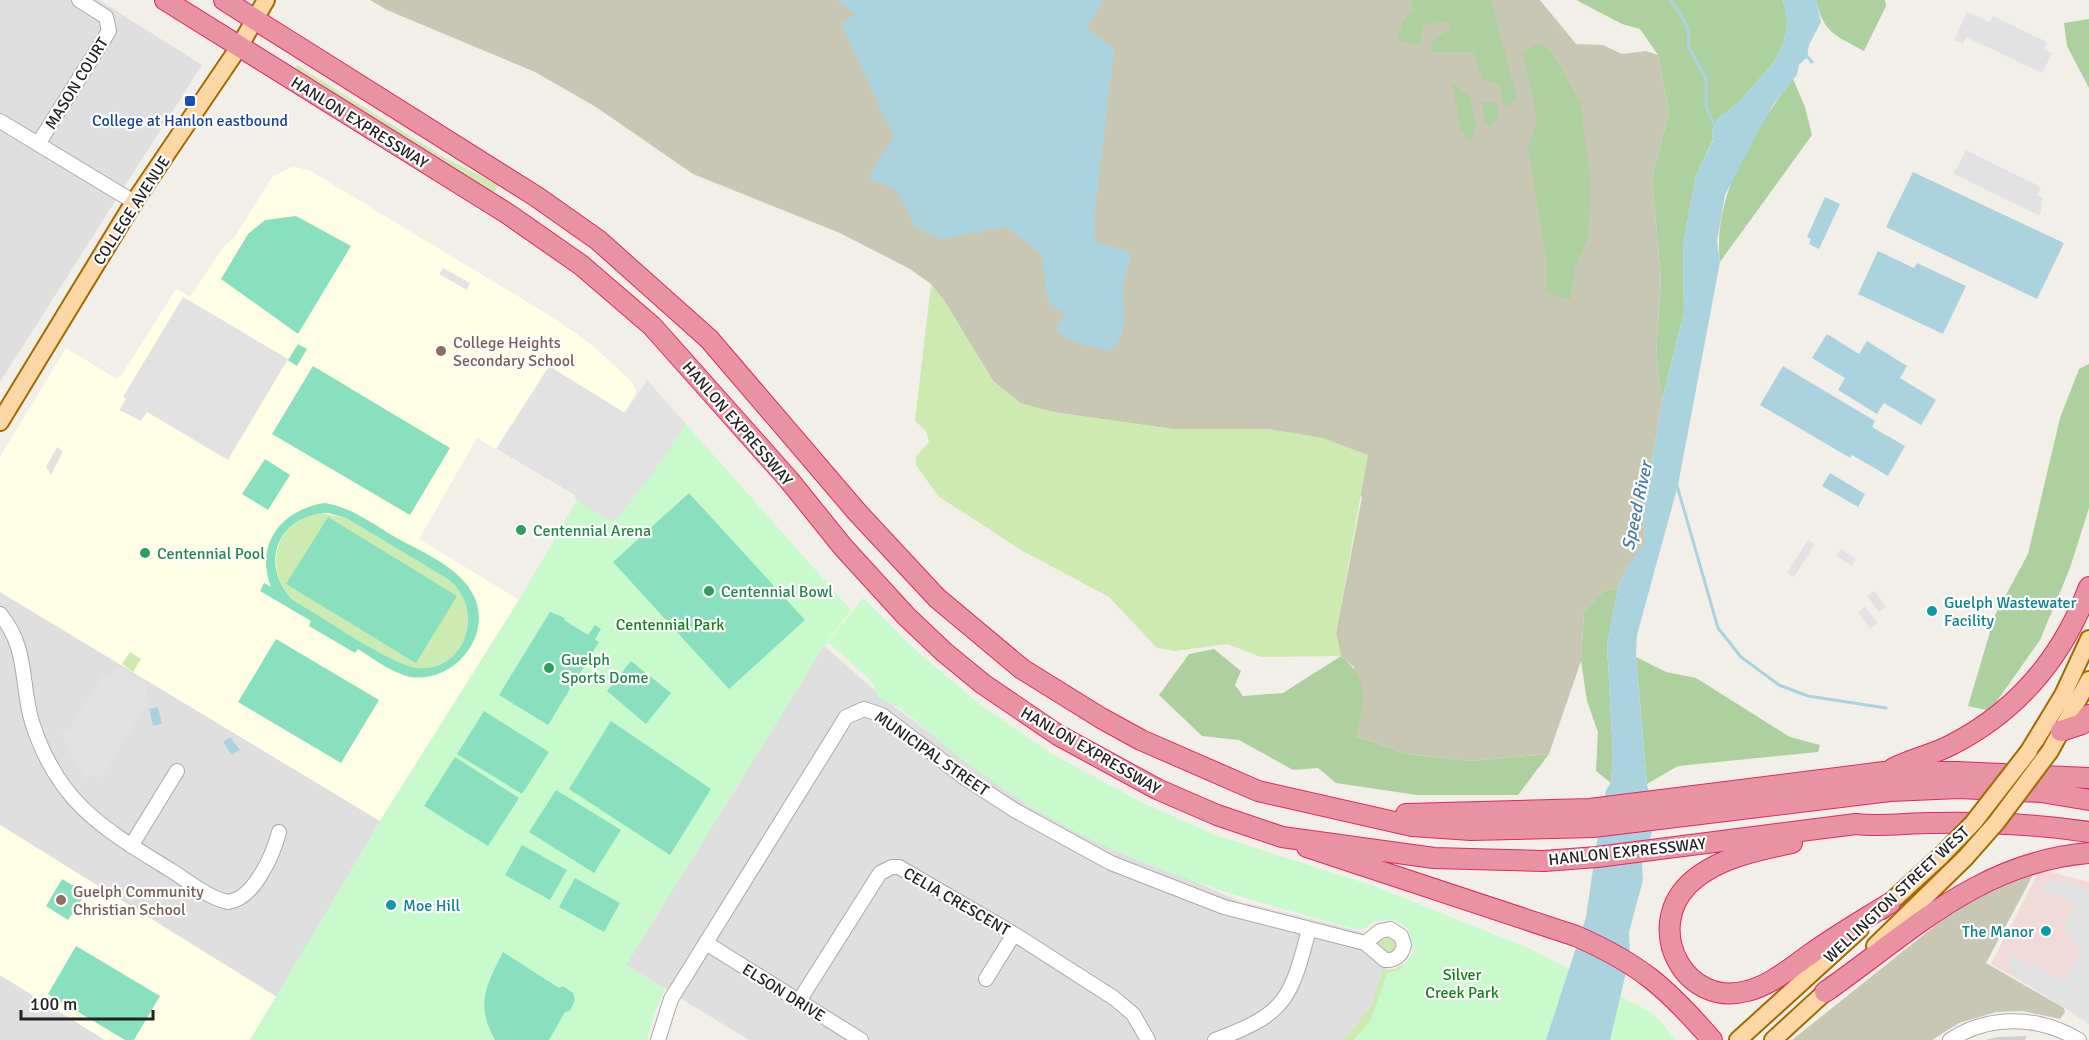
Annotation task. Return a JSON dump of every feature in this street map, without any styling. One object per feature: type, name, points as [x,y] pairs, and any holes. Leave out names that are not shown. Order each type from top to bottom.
[{"type":"highway","name":"HANLON EXPRESSWAY","points":[[165,0],[545,238],[618,295],[652,326],[724,405],[843,547],[906,616],[983,684],[1058,735],[1140,780],[1217,815],[1282,837],[1434,858],[1544,861],[1662,850],[1844,825],[2014,822],[2089,832]]},
{"type":"highway","name":"HANLON EXPRESSWAY","points":[[224,0],[537,197],[615,254],[709,339],[857,513],[937,598],[1023,669],[1141,740],[1258,790],[1413,826],[1471,830],[1547,820],[1665,819],[1890,791],[1960,788],[2042,792],[2089,800]]},
{"type":"highway","points":[[1884,772],[1949,746],[1978,730],[2011,705],[2035,681],[2060,648],[2089,587]]},
{"type":"highway","points":[[2061,731],[2082,724],[2089,715]]},
{"type":"highway","points":[[1547,820],[1590,809],[1884,772],[1957,772],[2089,778]]},
{"type":"highway","points":[[1877,826],[1772,847],[1718,865],[1687,886],[1676,902],[1670,920],[1669,942],[1677,963],[1691,978],[1707,989],[1726,993],[1746,992],[1768,983],[1890,903]]},
{"type":"highway","points":[[1282,837],[1335,858],[1541,925],[1610,951],[1651,978],[1680,1003],[1712,1040]]},
{"type":"highway","points":[[1825,992],[1952,900],[1985,880],[2040,860],[2089,853]]},
{"type":"main road","name":"COLLEGE AVENUE","points":[[0,422],[134,202],[239,47],[266,0]]},
{"type":"main road","name":"WELLINGTON STREET WEST","points":[[1738,1040],[1941,856],[1980,814],[2029,751],[2062,695],[2089,639]]},
{"type":"main road","name":"WELLINGTON STREET WEST","points":[[1773,1040],[1900,923],[1966,856],[2003,814],[2050,751],[2089,680]]},
{"type":"street","name":"MASON COURT","points":[[38,144],[109,31],[106,18],[79,0]]},
{"type":"street","points":[[0,121],[134,202]]},
{"type":"street","points":[[0,614],[13,631],[21,651],[32,720],[53,769],[89,817],[204,891],[228,902],[243,897],[255,881],[275,847],[279,832]]},
{"type":"street","name":"MUNICIPAL STREET","points":[[658,1040],[672,999],[846,717],[864,709],[873,710],[884,716],[965,778],[1016,811],[1112,863],[1224,907],[1365,943]]},
{"type":"street","points":[[131,846],[177,771]]},
{"type":"street","name":"CELIA CRESCENT","points":[[799,1001],[880,873],[892,867],[906,869],[1014,934],[1124,1005],[1138,1020],[1148,1040]]},
{"type":"street","points":[[1215,1040],[1256,1024],[1276,1009],[1295,981],[1309,929]]},
{"type":"street","points":[[986,979],[1014,934]]},
{"type":"street","name":"ELSON DRIVE","points":[[706,943],[861,1040]]},
{"type":"street","points":[[1950,1040],[1979,1026],[2016,1021],[2044,1024],[2079,1040]]},
{"type":"shaded area","points":[[0,0],[99,0],[202,65],[0,382]]},
{"type":"shaded area","points":[[370,0],[1540,0],[1576,44],[1603,45],[1622,54],[1646,51],[1658,55],[1669,112],[1652,178],[1661,280],[1656,355],[1662,400],[1643,516],[1645,542],[1625,571],[1618,588],[1602,592],[1584,611],[1581,661],[1549,754],[1470,761],[1406,754],[1356,736],[1354,667],[1341,656],[1336,633],[1362,497],[1269,429],[1172,429],[1052,412],[1020,403],[993,381],[945,302],[931,284],[910,269],[840,233],[693,174],[596,107],[535,72],[387,10]]},
{"type":"shaded area","points":[[1967,12],[1990,22],[1993,16],[2047,42],[2044,49],[2052,53],[2042,73],[1966,37],[1963,44],[1954,40]]},
{"type":"shaded area","points":[[1966,150],[2041,187],[2037,195],[2043,198],[2040,216],[1954,174]]},
{"type":"shaded area","points":[[293,167],[309,170],[557,320],[592,345],[632,382],[636,392],[576,497],[477,438],[419,539],[519,600],[380,821],[0,592],[0,457],[66,348],[115,378],[121,376],[176,289],[190,297],[224,246],[234,238],[273,176]]},
{"type":"shaded area","points":[[443,268],[470,283],[467,290],[439,274]]},
{"type":"shaded area","points":[[183,297],[288,359],[228,460],[147,412],[141,421],[119,410],[126,399],[123,397]]},
{"type":"shaded area","points":[[549,366],[625,413],[647,380],[686,424],[653,473],[616,519],[610,521],[576,500],[574,495],[496,449]]},
{"type":"shaded area","points":[[57,447],[63,451],[51,475],[46,467]]},
{"type":"shaded area","points":[[1808,540],[1815,544],[1794,577],[1787,573]]},
{"type":"shaded area","points":[[1841,549],[1856,559],[1852,566],[1836,556]]},
{"type":"shaded area","points":[[1874,591],[1886,607],[1879,612],[1867,596]]},
{"type":"shaded area","points":[[0,592],[380,821],[277,997],[0,825]]},
{"type":"shaded area","points":[[1865,607],[1878,623],[1870,629],[1858,612]]},
{"type":"shaded area","points":[[824,646],[888,702],[1030,807],[1238,901],[1362,932],[1387,969],[1369,1020],[1345,1040],[749,1040],[626,965]]},
{"type":"shaded area","points":[[118,667],[148,685],[145,694],[151,698],[100,779],[92,775],[86,779],[69,752],[61,732],[69,730],[103,675],[109,679]]},
{"type":"shaded area","name":"Guelph Community Christian School","points":[[0,825],[277,997],[250,1040],[105,1040],[0,975]]},
{"type":"shaded area","points":[[2040,869],[2089,882],[2089,1020],[1991,964]]},
{"type":"shaded area","points":[[2035,871],[1986,963],[2064,1008],[2065,1012],[2060,1019],[2023,1011],[1996,1012],[1959,1023],[1932,1040],[1792,1040],[1956,909],[1989,888]]},
{"type":"shaded area","points":[[2048,880],[2071,882],[2089,892],[2089,1024],[2015,976],[2008,966],[2008,953],[2066,981],[2081,947],[2070,941],[2073,934],[2062,931],[2075,904],[2043,891]]},
{"type":"shaded area","points":[[0,975],[105,1040],[0,1040]]},
{"type":"shaded area","points":[[2027,1036],[2025,1040],[1985,1040],[1998,1037]]},
{"type":"green space","points":[[1411,0],[1491,0],[1517,99],[1505,107],[1499,85],[1482,79],[1473,52],[1430,52],[1434,38],[1452,29],[1449,21],[1423,25],[1419,45],[1398,40],[1402,23],[1412,11]]},
{"type":"green space","points":[[1576,0],[1783,0],[1788,22],[1784,41],[1775,61],[1740,101],[1718,119],[1712,130],[1713,140],[1696,175],[1683,246],[1684,313],[1662,400],[1656,355],[1661,280],[1652,178],[1669,112],[1658,55],[1640,29],[1622,24]]},
{"type":"green space","points":[[1816,0],[1885,0],[1886,6],[1864,51],[1845,41],[1827,27]]},
{"type":"green space","points":[[2089,19],[2089,88],[2067,46],[2064,23]]},
{"type":"green space","points":[[1539,43],[1552,52],[1580,102],[1591,184],[1588,239],[1575,267],[1570,300],[1547,293],[1547,262],[1528,148],[1537,119],[1523,52]]},
{"type":"green space","points":[[297,65],[445,158],[499,185],[491,197],[293,72]]},
{"type":"green space","points":[[1793,79],[1805,107],[1812,135],[1720,262],[1719,237],[1729,188],[1751,142]]},
{"type":"green space","points":[[1452,83],[1469,95],[1476,124],[1471,143],[1461,130]]},
{"type":"green space","points":[[1482,102],[1497,103],[1498,117],[1490,127],[1484,122]]},
{"type":"green space","points":[[296,216],[351,246],[298,334],[221,279],[248,234],[265,220]]},
{"type":"green space","points":[[931,284],[945,302],[993,381],[1020,403],[1052,412],[1172,429],[1269,429],[1323,438],[1368,455],[1336,633],[1341,656],[1261,657],[1227,644],[1175,651],[1157,648],[1109,597],[1021,550],[938,496],[916,465],[916,456],[929,442],[926,431],[915,421]]},
{"type":"green space","points":[[298,344],[307,349],[297,366],[288,360]]},
{"type":"green space","points":[[2089,364],[2089,508],[2070,568],[2040,640],[1990,711],[1968,706],[1995,615],[2028,554],[2060,418],[2079,369]]},
{"type":"green space","points":[[313,366],[450,448],[410,515],[272,434]]},
{"type":"green space","name":"Centennial Park","points":[[647,380],[851,610],[824,646],[626,965],[665,989],[654,1014],[647,1040],[250,1040],[380,821],[519,600]]},
{"type":"green space","points":[[265,459],[290,475],[268,510],[242,494]]},
{"type":"green space","name":"Centennial Bowl","points":[[689,493],[805,620],[729,689],[613,562]]},
{"type":"green space","points":[[325,503],[353,512],[433,558],[460,577],[476,601],[479,618],[476,634],[469,649],[458,662],[428,677],[403,675],[358,649],[355,653],[309,626],[311,621],[260,591],[264,583],[271,587],[266,557],[269,543],[276,531],[296,513]],"holes":[[[328,513],[346,518],[446,578],[458,590],[466,604],[468,619],[466,635],[459,648],[449,659],[435,666],[418,668],[392,659],[293,600],[282,586],[277,572],[276,557],[279,544],[286,532],[297,522],[311,516]]]},
{"type":"green space","points":[[321,513],[346,518],[446,578],[458,590],[466,604],[468,619],[466,635],[459,648],[449,659],[435,666],[418,668],[406,665],[374,650],[293,600],[283,588],[278,574],[276,560],[278,547],[284,535],[293,525],[305,517]]},
{"type":"green space","points":[[328,517],[457,596],[416,663],[286,584]]},
{"type":"green space","points":[[1618,588],[1607,645],[1613,754],[1611,783],[1596,771],[1598,732],[1587,701],[1581,661],[1584,611],[1602,592]]},
{"type":"green space","name":"Silver Creek Park","points":[[863,598],[913,648],[983,707],[1052,754],[1141,802],[1215,835],[1374,886],[1531,949],[1654,1014],[1676,1040],[1353,1040],[1370,1022],[1387,973],[1401,969],[1414,951],[1408,928],[1393,919],[1373,922],[1364,929],[1355,929],[1227,892],[1103,845],[1025,803],[962,760],[908,715],[878,697],[871,681],[828,642]]},
{"type":"green space","name":"Guelph Sports Dome","points":[[550,612],[565,618],[564,620],[588,635],[595,625],[601,629],[595,639],[599,642],[548,725],[499,695]]},
{"type":"green space","points":[[276,639],[379,700],[341,763],[238,702]]},
{"type":"green space","points":[[1214,649],[1241,671],[1235,685],[1243,696],[1283,693],[1341,656],[1357,674],[1363,693],[1356,736],[1406,754],[1470,761],[1549,754],[1518,795],[1417,795],[1336,783],[1318,768],[1293,770],[1239,740],[1202,736],[1159,695],[1189,654]]},
{"type":"green space","points":[[130,652],[141,659],[133,672],[122,664]]},
{"type":"green space","points":[[1636,657],[1666,672],[1696,678],[1790,737],[1820,745],[1818,752],[1678,766],[1647,784]]},
{"type":"green space","points":[[631,661],[671,693],[646,724],[607,691]]},
{"type":"green space","points":[[484,711],[549,752],[522,794],[457,754]]},
{"type":"green space","points":[[611,721],[711,789],[670,855],[569,789]]},
{"type":"green space","points":[[455,757],[519,798],[488,846],[424,806]]},
{"type":"green space","points":[[556,790],[621,830],[594,873],[529,832]]},
{"type":"green space","points":[[522,845],[567,870],[550,900],[505,875]]},
{"type":"green space","points":[[575,878],[620,903],[604,932],[559,907]]},
{"type":"green space","points":[[62,879],[86,893],[68,920],[46,906]]},
{"type":"green space","points":[[1389,935],[1398,944],[1397,949],[1389,954],[1376,944]]},
{"type":"green space","points":[[76,946],[160,996],[134,1040],[125,1040],[48,994]]},
{"type":"green space","points":[[503,952],[559,988],[563,986],[573,993],[575,1000],[570,1011],[565,1012],[549,1040],[495,1040],[485,1016],[484,1005],[488,985]]},
{"type":"green space","points":[[1406,963],[1406,1040],[1343,1040],[1371,1007],[1383,970],[1394,969]]},
{"type":"water","points":[[837,0],[1104,0],[1086,27],[1114,49],[1094,220],[1095,242],[1132,253],[1124,281],[1124,324],[1118,341],[1112,349],[1099,349],[1081,344],[1059,333],[1056,329],[1064,316],[1048,302],[1042,255],[1007,227],[940,239],[916,227],[897,191],[868,177],[894,137],[841,24],[855,14]]},
{"type":"water","points":[[1783,0],[1816,0],[1821,22],[1809,45],[1807,57],[1799,65],[1797,75],[1773,105],[1725,195],[1717,241],[1720,262],[1678,485],[1637,635],[1636,657],[1647,784],[1655,822],[1642,864],[1643,880],[1629,932],[1630,956],[1610,1040],[1546,1040],[1586,917],[1601,814],[1606,790],[1611,783],[1613,754],[1607,645],[1618,588],[1625,571],[1645,541],[1643,516],[1662,400],[1684,313],[1683,246],[1696,175],[1713,141],[1712,130],[1718,119],[1740,101],[1775,61],[1784,41],[1788,22]]},
{"type":"water","points":[[1913,172],[2064,243],[2037,299],[1886,227]]},
{"type":"water","points":[[1825,197],[1840,204],[1819,249],[1809,244],[1811,239],[1807,237]]},
{"type":"water","points":[[1878,251],[1914,268],[1917,263],[1966,286],[1943,334],[1858,294]]},
{"type":"water","points":[[1827,334],[1859,354],[1867,341],[1907,366],[1900,378],[1936,400],[1921,425],[1884,403],[1877,414],[1838,390],[1845,378],[1812,358]]},
{"type":"water","points":[[1783,366],[1875,421],[1872,427],[1905,446],[1888,476],[1852,455],[1850,458],[1760,405]]},
{"type":"water","points":[[1830,473],[1865,494],[1858,507],[1822,486]]},
{"type":"water","points":[[158,707],[162,724],[153,726],[149,709]]},
{"type":"water","points":[[230,737],[240,750],[232,755],[223,742]]},
{"type":"waterway","points":[[1671,0],[1685,22],[1689,39],[1688,46],[1706,79],[1706,106],[1714,125]]},
{"type":"waterway","points":[[1805,54],[1812,62]]},
{"type":"waterway","points":[[1676,482],[1718,628],[1741,657],[1779,685],[1808,696],[1886,708]]},
{"type":"place","name":"College at Hanlon eastbound","points":[[190,101]]},
{"type":"place","name":"College Heights Secondary School","points":[[441,351]]},
{"type":"place","name":"Centennial Arena","points":[[521,530]]},
{"type":"place","name":"Centennial Pool","points":[[145,553]]},
{"type":"place","name":"Centennial Bowl","points":[[709,591]]},
{"type":"place","name":"Guelph Wastewater Facility","points":[[1932,611]]},
{"type":"place","name":"Guelph Sports Dome","points":[[549,668]]},
{"type":"place","name":"Guelph Community Christian School","points":[[61,900]]},
{"type":"place","name":"Moe Hill","points":[[391,905]]},
{"type":"place","name":"The Manor","points":[[2046,931]]},
{"type":"water label","name":"Speed River","points":[[1637,506]]}]
